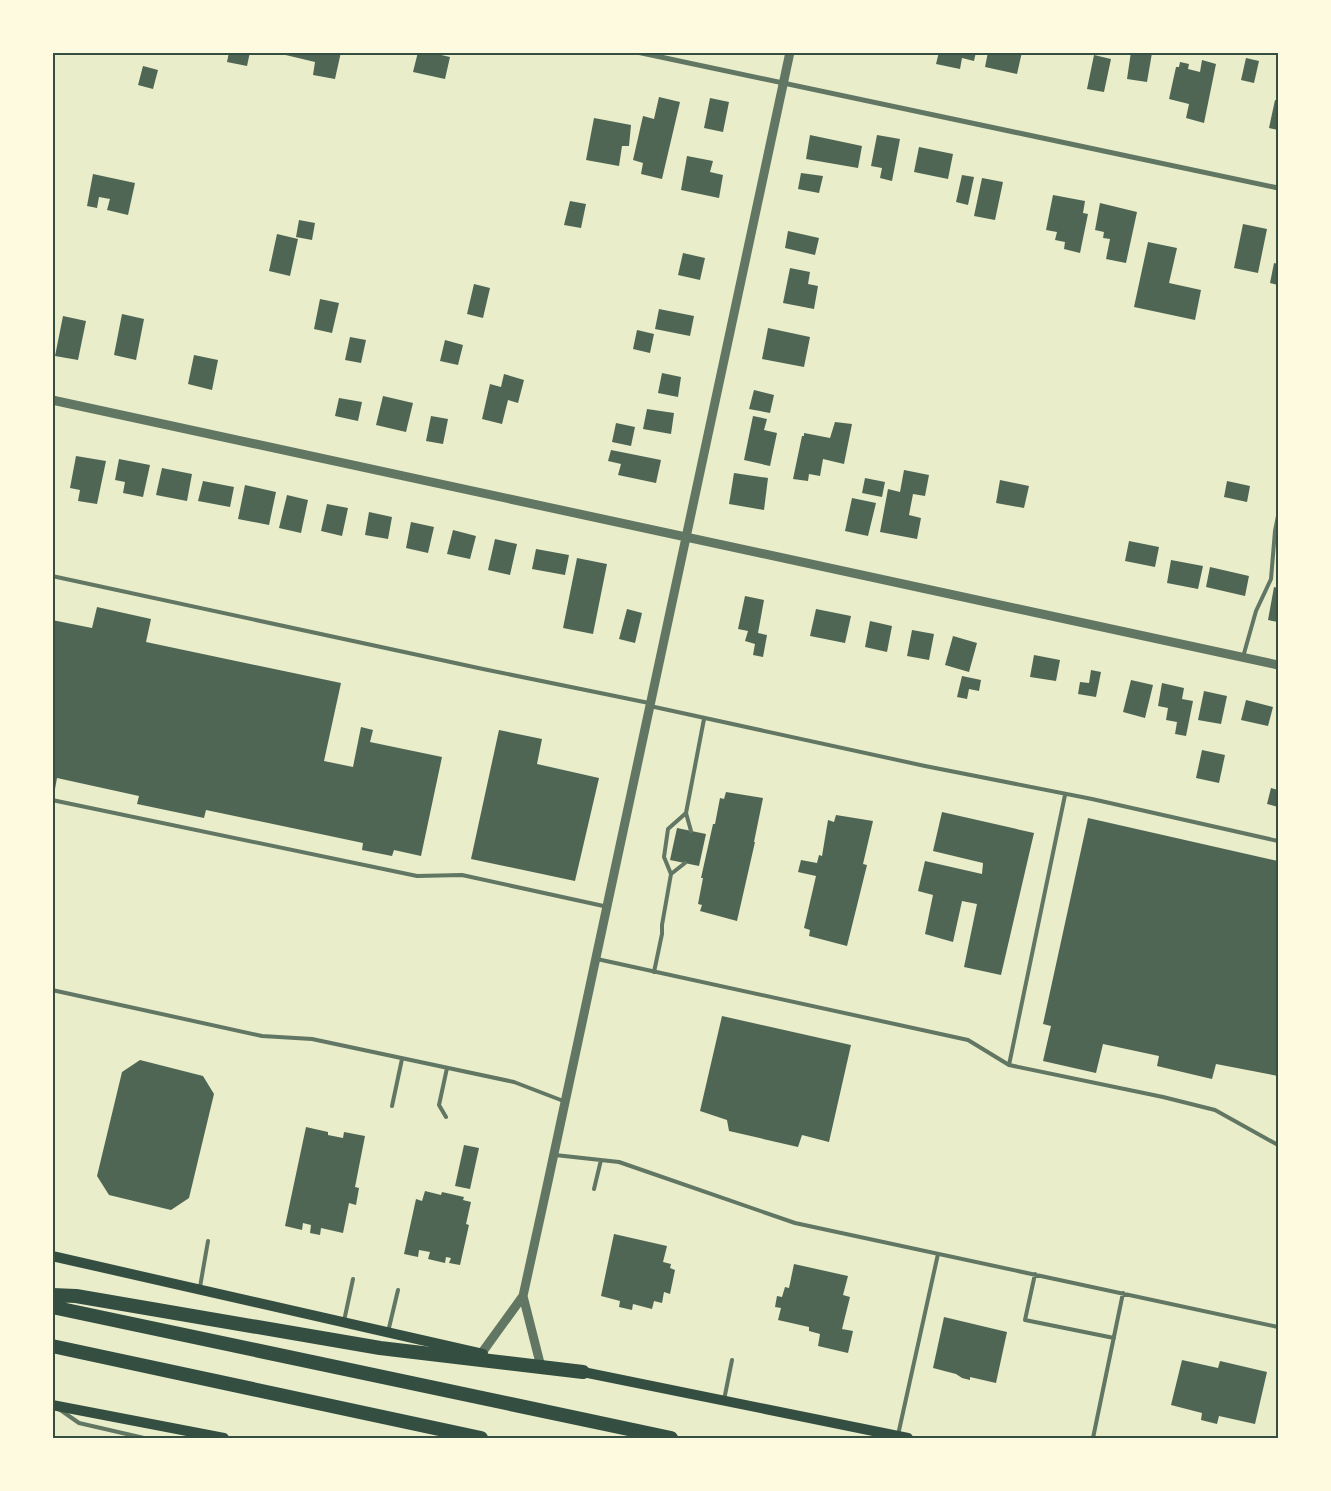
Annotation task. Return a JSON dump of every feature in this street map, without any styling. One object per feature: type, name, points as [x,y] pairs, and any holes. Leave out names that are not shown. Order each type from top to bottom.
[{"type":"highway","points":[[52,1295],[76,1296],[380,1348],[583,1372]]},
{"type":"highway","points":[[52,1307],[671,1438]]},
{"type":"highway","points":[[52,1346],[481,1438]]},
{"type":"main road","points":[[52,1256],[481,1354],[540,1363],[903,1437]]},
{"type":"main road","points":[[53,1405],[224,1438]]},
{"type":"street","points":[[637,52],[1278,188]]},
{"type":"street","points":[[481,1354],[523,1296],[790,52]]},
{"type":"street","points":[[52,400],[1278,665]]},
{"type":"street","points":[[523,1296],[540,1363]]},
{"type":"lane","points":[[1242,657],[1256,611],[1271,579],[1278,516]]},
{"type":"lane","points":[[52,576],[651,704],[704,718],[1065,795],[1092,799],[1278,841]]},
{"type":"lane","points":[[691,831],[686,814],[704,718]]},
{"type":"lane","points":[[1009,1064],[1065,795]]},
{"type":"lane","points":[[52,800],[417,876],[462,875],[608,906]]},
{"type":"lane","points":[[654,972],[671,874],[664,858],[668,829],[686,814]]},
{"type":"lane","points":[[671,874],[685,863]]},
{"type":"lane","points":[[596,959],[968,1040],[1009,1064],[1215,1110],[1278,1145]]},
{"type":"lane","points":[[52,990],[262,1036],[312,1039],[514,1082],[566,1102]]},
{"type":"lane","points":[[392,1106],[402,1058]]},
{"type":"lane","points":[[446,1117],[439,1105],[447,1068]]},
{"type":"lane","points":[[554,1155],[619,1162],[795,1223],[1278,1327]]},
{"type":"lane","points":[[594,1189],[601,1160]]},
{"type":"lane","points":[[200,1290],[208,1241]]},
{"type":"lane","points":[[903,1437],[938,1254]]},
{"type":"lane","points":[[1035,1274],[1025,1320],[1114,1338]]},
{"type":"lane","points":[[344,1323],[353,1280]]},
{"type":"lane","points":[[388,1333],[398,1290]]},
{"type":"lane","points":[[1093,1438],[1123,1293]]},
{"type":"lane","points":[[723,1401],[732,1360]]},
{"type":"lane","points":[[53,1405],[79,1423],[144,1438]]},
{"type":"building","points":[[229,52],[250,52],[247,66],[227,62]]},
{"type":"building","points":[[273,52],[341,52],[335,79],[313,75],[315,62]]},
{"type":"building","points":[[418,52],[428,52],[450,57],[445,79],[413,72]]},
{"type":"building","points":[[939,52],[976,52],[974,61],[962,58],[960,69],[936,64]]},
{"type":"building","points":[[988,52],[1022,52],[1017,74],[985,67]]},
{"type":"building","points":[[1131,52],[1152,53],[1147,82],[1127,79]]},
{"type":"building","points":[[1094,55],[1111,59],[1104,92],[1087,89]]},
{"type":"building","points":[[1246,58],[1259,61],[1254,83],[1241,80]]},
{"type":"building","points":[[1202,60],[1216,64],[1204,123],[1186,118],[1189,104],[1169,99],[1176,67],[1179,67],[1180,62],[1189,64],[1188,69],[1200,72]]},
{"type":"building","points":[[143,66],[158,70],[153,89],[138,85]]},
{"type":"building","points":[[659,97],[680,102],[662,179],[641,174],[643,163],[633,160],[643,116],[654,119]]},
{"type":"building","points":[[710,98],[729,102],[723,132],[704,128]]},
{"type":"building","points":[[1275,100],[1278,101],[1278,130],[1269,128]]},
{"type":"building","points":[[594,118],[631,125],[629,146],[622,146],[619,166],[586,160]]},
{"type":"building","points":[[810,135],[862,146],[858,168],[806,159]]},
{"type":"building","points":[[877,135],[900,139],[892,181],[880,178],[882,168],[871,166]]},
{"type":"building","points":[[919,147],[953,154],[948,179],[914,172]]},
{"type":"building","points":[[687,156],[713,161],[710,172],[723,175],[719,198],[681,190]]},
{"type":"building","points":[[801,173],[823,176],[819,193],[798,189]]},
{"type":"building","points":[[93,174],[135,183],[128,215],[107,210],[110,199],[99,197],[97,208],[87,206]]},
{"type":"building","points":[[962,175],[974,177],[968,205],[956,202]]},
{"type":"building","points":[[982,178],[1003,182],[995,220],[974,216]]},
{"type":"building","points":[[1053,195],[1085,201],[1083,213],[1088,214],[1080,253],[1064,249],[1065,242],[1055,240],[1057,232],[1046,230]]},
{"type":"building","points":[[570,201],[586,204],[581,228],[564,225]]},
{"type":"building","points":[[1100,203],[1137,212],[1126,263],[1106,259],[1110,239],[1103,238],[1104,232],[1095,230]]},
{"type":"building","points":[[299,220],[315,223],[312,240],[296,237]]},
{"type":"building","points":[[1243,224],[1267,229],[1258,273],[1234,268]]},
{"type":"building","points":[[788,231],[819,238],[815,255],[785,248]]},
{"type":"building","points":[[277,234],[298,239],[290,276],[269,271]]},
{"type":"building","points":[[1148,242],[1177,248],[1169,283],[1201,290],[1195,320],[1134,307]]},
{"type":"building","points":[[683,253],[705,258],[700,280],[678,275]]},
{"type":"building","points":[[1274,263],[1278,264],[1278,285],[1270,283]]},
{"type":"building","points":[[790,268],[810,272],[808,284],[818,286],[814,309],[783,303]]},
{"type":"building","points":[[474,284],[490,288],[483,318],[467,314]]},
{"type":"building","points":[[320,299],[339,303],[332,333],[314,329]]},
{"type":"building","points":[[659,309],[694,316],[690,336],[655,329]]},
{"type":"building","points":[[122,314],[144,319],[136,360],[114,355]]},
{"type":"building","points":[[63,316],[86,321],[78,360],[55,356]]},
{"type":"building","points":[[768,328],[810,337],[804,367],[762,359]]},
{"type":"building","points":[[637,330],[654,334],[650,353],[633,349]]},
{"type":"building","points":[[350,337],[366,340],[361,363],[345,360]]},
{"type":"building","points":[[445,340],[463,345],[458,365],[440,361]]},
{"type":"building","points":[[194,355],[218,360],[212,390],[188,384]]},
{"type":"building","points":[[662,373],[681,377],[678,397],[658,393]]},
{"type":"building","points":[[504,374],[524,380],[518,403],[508,400],[502,424],[482,419],[490,384],[501,387]]},
{"type":"building","points":[[754,390],[774,395],[770,413],[749,409]]},
{"type":"building","points":[[383,396],[413,403],[406,432],[376,425]]},
{"type":"building","points":[[339,398],[362,402],[358,421],[335,416]]},
{"type":"building","points":[[647,409],[674,413],[671,434],[643,429]]},
{"type":"building","points":[[431,416],[448,419],[443,444],[426,441]]},
{"type":"building","points":[[753,416],[767,419],[764,430],[777,433],[770,466],[744,460]]},
{"type":"building","points":[[835,422],[852,424],[844,464],[823,459],[820,476],[809,474],[808,481],[793,479],[804,433],[830,438]]},
{"type":"building","points":[[616,423],[635,427],[631,446],[612,442]]},
{"type":"building","points":[[611,450],[661,460],[656,483],[618,475],[621,464],[608,461]]},
{"type":"building","points":[[76,456],[106,461],[97,504],[78,501],[80,490],[70,488]]},
{"type":"building","points":[[119,459],[150,465],[143,497],[123,493],[125,482],[115,480]]},
{"type":"building","points":[[162,468],[192,474],[187,501],[156,495]]},
{"type":"building","points":[[904,470],[929,475],[925,496],[913,494],[909,515],[921,518],[917,539],[880,532],[888,489],[900,492]]},
{"type":"building","points":[[734,473],[768,478],[764,510],[729,504]]},
{"type":"building","points":[[865,478],[885,482],[882,497],[862,493]]},
{"type":"building","points":[[1000,480],[1029,486],[1024,508],[996,503]]},
{"type":"building","points":[[203,481],[234,487],[230,507],[198,501]]},
{"type":"building","points":[[1227,481],[1250,486],[1247,502],[1224,497]]},
{"type":"building","points":[[245,485],[276,492],[269,525],[238,519]]},
{"type":"building","points":[[287,495],[308,500],[301,533],[279,528]]},
{"type":"building","points":[[852,498],[876,503],[868,536],[845,531]]},
{"type":"building","points":[[327,504],[348,508],[342,536],[321,531]]},
{"type":"building","points":[[369,512],[392,517],[388,539],[365,535]]},
{"type":"building","points":[[411,522],[434,527],[428,553],[406,548]]},
{"type":"building","points":[[453,530],[476,536],[470,559],[447,554]]},
{"type":"building","points":[[495,539],[517,544],[510,575],[488,570]]},
{"type":"building","points":[[1129,541],[1159,547],[1155,567],[1125,561]]},
{"type":"building","points":[[536,549],[569,555],[565,575],[532,569]]},
{"type":"building","points":[[577,558],[607,564],[593,634],[563,628]]},
{"type":"building","points":[[1171,560],[1203,566],[1198,589],[1167,583]]},
{"type":"building","points":[[1210,567],[1249,576],[1245,596],[1206,587]]},
{"type":"building","points":[[1274,587],[1278,588],[1278,622],[1268,620]]},
{"type":"building","points":[[745,596],[764,600],[758,633],[767,635],[763,657],[753,655],[755,644],[745,641],[748,631],[738,629]]},
{"type":"building","points":[[97,607],[151,619],[146,642],[341,683],[324,761],[353,767],[361,727],[373,730],[370,742],[442,757],[421,856],[394,850],[392,856],[362,850],[363,843],[206,810],[204,818],[137,804],[139,796],[57,778],[55,789],[52,789],[52,620],[92,628]]},
{"type":"building","points":[[627,609],[642,613],[635,643],[619,639]]},
{"type":"building","points":[[816,609],[851,616],[845,643],[810,636]]},
{"type":"building","points":[[870,621],[892,626],[887,652],[865,647]]},
{"type":"building","points":[[912,630],[934,634],[929,660],[907,656]]},
{"type":"building","points":[[953,636],[977,643],[969,672],[945,665]]},
{"type":"building","points":[[1034,655],[1060,660],[1056,681],[1030,677]]},
{"type":"building","points":[[1091,670],[1101,672],[1096,697],[1078,694],[1080,682],[1089,683]]},
{"type":"building","points":[[962,676],[981,680],[979,691],[969,689],[967,699],[957,697]]},
{"type":"building","points":[[1131,680],[1153,685],[1145,718],[1123,712]]},
{"type":"building","points":[[1162,683],[1184,688],[1182,699],[1193,701],[1186,736],[1175,734],[1177,722],[1166,720],[1168,708],[1158,706]]},
{"type":"building","points":[[1204,691],[1227,696],[1221,724],[1198,720]]},
{"type":"building","points":[[1246,700],[1273,707],[1268,726],[1241,720]]},
{"type":"building","points":[[499,730],[542,739],[537,764],[599,778],[575,881],[471,859]]},
{"type":"building","points":[[1202,750],[1225,755],[1219,783],[1196,778]]},
{"type":"building","points":[[1271,788],[1278,790],[1278,807],[1267,804]]},
{"type":"building","points":[[726,792],[763,798],[737,921],[700,911],[702,905],[698,904],[703,878],[701,878],[713,824],[715,824],[720,798],[724,799]]},
{"type":"building","points":[[942,812],[1034,833],[1001,975],[964,967],[977,904],[962,901],[953,942],[925,934],[933,895],[918,891],[925,861],[982,874],[983,863],[933,851]]},
{"type":"building","points":[[836,815],[873,821],[863,864],[867,865],[847,946],[809,936],[810,930],[804,928],[816,876],[798,872],[801,860],[817,863],[819,855],[822,856],[828,820],[834,822]]},
{"type":"building","points":[[1088,818],[1278,861],[1278,1076],[1216,1064],[1212,1079],[1157,1066],[1159,1056],[1103,1044],[1096,1073],[1043,1061],[1051,1026],[1043,1024]]},
{"type":"building","points":[[677,828],[706,834],[699,866],[670,860]]},
{"type":"building","points":[[722,1016],[851,1045],[829,1142],[802,1135],[798,1147],[729,1131],[727,1120],[700,1111]]},
{"type":"building","points":[[140,1060],[203,1076],[214,1094],[189,1198],[171,1210],[109,1195],[97,1176],[122,1072]]},
{"type":"building","points":[[306,1127],[343,1138],[344,1132],[365,1136],[355,1187],[359,1188],[356,1205],[349,1203],[343,1233],[321,1228],[320,1235],[310,1233],[311,1225],[303,1223],[302,1230],[285,1226]]},
{"type":"building","points":[[464,1145],[479,1148],[470,1189],[455,1186]]},
{"type":"building","points":[[425,1191],[441,1195],[442,1192],[464,1197],[463,1200],[471,1202],[466,1224],[469,1225],[460,1265],[449,1263],[451,1258],[446,1257],[445,1263],[428,1259],[430,1252],[419,1250],[418,1257],[404,1254],[416,1199],[422,1201]]},
{"type":"building","points":[[614,1234],[667,1246],[663,1262],[671,1264],[670,1268],[675,1270],[670,1294],[664,1292],[662,1303],[654,1301],[652,1309],[633,1304],[632,1310],[619,1307],[620,1301],[601,1296]]},
{"type":"building","points":[[794,1264],[848,1276],[843,1295],[850,1297],[842,1329],[853,1331],[848,1353],[818,1346],[820,1334],[809,1331],[809,1327],[778,1320],[781,1308],[775,1307],[777,1296],[782,1297],[785,1287],[789,1288]]},
{"type":"building","points":[[944,1317],[1007,1332],[996,1383],[970,1377],[970,1380],[933,1368]]},
{"type":"building","points":[[1182,1360],[1218,1368],[1220,1361],[1267,1372],[1255,1424],[1219,1416],[1217,1424],[1201,1420],[1202,1413],[1171,1405]]}]
